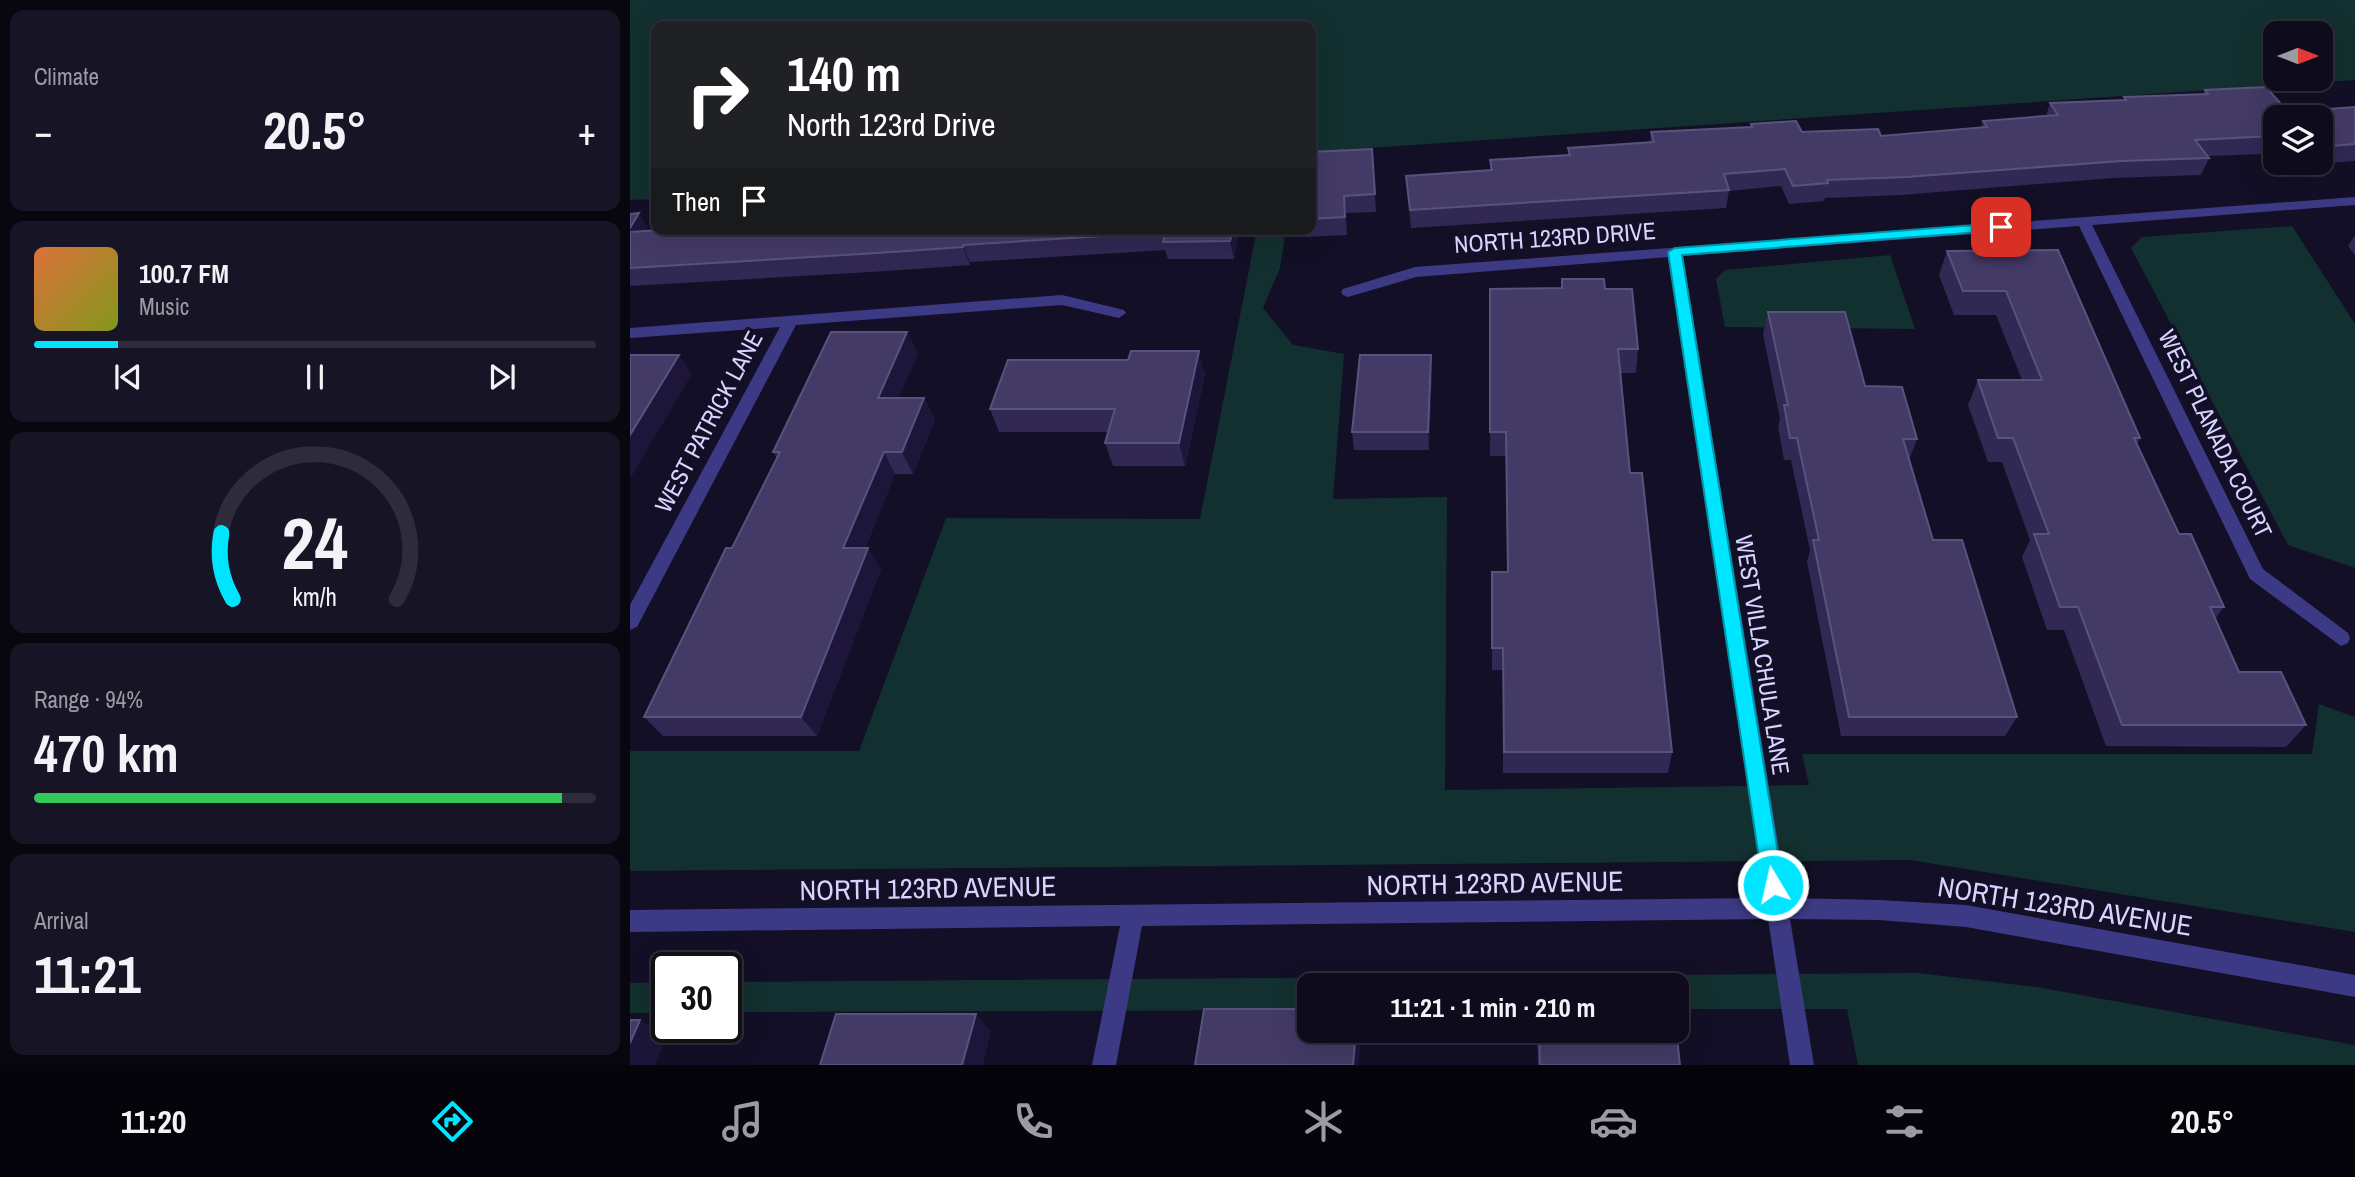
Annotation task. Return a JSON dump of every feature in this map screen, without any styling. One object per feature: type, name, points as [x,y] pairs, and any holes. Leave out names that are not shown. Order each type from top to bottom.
[{"type":"street","name":"NORTH 123RD DRIVE","points":[[1348,292],[1415,272],[2355,201]]},
{"type":"street","name":"WEST PLANADA COURT","points":[[2083,221],[2256,574],[2341,638]]},
{"type":"street","name":"WEST VILLA CHULA LANE","points":[[1675,252],[1802,1065]]},
{"type":"street","points":[[630,333],[1062,300],[1119,313]]},
{"type":"street","name":"WEST PATRICK LANE","points":[[630,622],[791,320]]},
{"type":"street","name":"NORTH 123RD AVENUE","points":[[630,921],[1777,908],[1879,910],[1966,916],[2355,986]]},
{"type":"street","points":[[1104,1065],[1133,916]]},
{"type":"green space","points":[[630,0],[2355,0],[2355,80],[2333,82],[2333,21],[2263,21],[2263,86],[1316,152],[1316,21],[651,21],[651,199],[630,200]]},
{"type":"green space","points":[[2292,226],[2355,324],[2355,568],[2288,545],[2131,248],[2142,237]]},
{"type":"green space","points":[[1256,235],[1285,235],[1280,268],[1263,308],[1293,345],[1344,354],[1333,499],[1447,497],[1445,790],[1809,785],[1802,754],[2312,754],[2319,704],[2355,717],[2355,932],[1910,860],[630,871],[630,751],[859,751],[946,518],[1200,519]]},
{"type":"green space","points":[[1890,255],[1915,329],[1725,327],[1716,279],[1725,270]]},
{"type":"green space","points":[[1918,973],[2037,987],[2355,1045],[2355,1065],[1858,1065],[1847,1009],[1689,1009],[1689,975]]},
{"type":"green space","points":[[1297,978],[1297,1010],[742,1012],[742,982]]},
{"type":"green space","points":[[651,982],[651,1013],[630,1013],[630,983]]},
{"type":"building","points":[[2263,87],[2263,91],[2270,91],[2282,105],[2263,105],[2263,137],[2195,140],[2209,158],[1827,180],[1828,183],[1793,186],[1785,169],[1724,174],[1729,190],[1410,210],[1406,176],[1492,170],[1490,160],[1570,155],[1568,148],[1654,142],[1651,132],[1752,127],[1751,124],[1796,121],[1802,132],[1878,129],[1881,136],[1987,127],[1983,121],[2058,115],[2050,103],[2208,94],[2205,90]]},
{"type":"building","points":[[2355,107],[2355,144],[2333,146],[2333,109]]},
{"type":"building","points":[[1372,149],[1375,194],[1344,196],[1345,217],[1316,219],[1316,152]]},
{"type":"building","points":[[639,213],[630,228],[630,214]]},
{"type":"building","points":[[651,231],[651,235],[1119,235],[630,268],[630,232]]},
{"type":"building","points":[[1165,235],[1232,235],[1230,241],[1163,242]]},
{"type":"building","points":[[2058,250],[2140,438],[2134,438],[2179,534],[2191,534],[2224,607],[2210,607],[2239,672],[2281,672],[2306,725],[2122,725],[2078,607],[2060,607],[2034,534],[2049,534],[2013,438],[1998,438],[1978,380],[2042,380],[2006,291],[1963,291],[1947,251]]},
{"type":"building","points":[[1562,279],[1604,279],[1605,289],[1632,289],[1638,349],[1618,349],[1630,473],[1642,473],[1672,752],[1504,752],[1503,648],[1492,648],[1492,572],[1508,572],[1506,432],[1490,432],[1490,289],[1562,288]]},
{"type":"building","points":[[1768,312],[1845,312],[1865,386],[1902,387],[1917,439],[1903,439],[1933,540],[1962,540],[2017,717],[1849,717],[1813,540],[1819,540],[1797,438],[1790,438],[1784,405],[1788,405]]},
{"type":"building","points":[[831,332],[907,332],[878,398],[924,398],[902,452],[884,452],[843,548],[868,548],[801,717],[644,717],[726,548],[732,548],[780,452],[773,452]]},
{"type":"building","points":[[1131,351],[1199,351],[1179,443],[1105,443],[1115,409],[990,409],[1008,360],[1128,360]]},
{"type":"building","points":[[630,355],[679,355],[630,435]]},
{"type":"building","points":[[1360,355],[1431,355],[1428,432],[1352,432]]},
{"type":"building","points":[[1204,1009],[1297,1009],[1297,1043],[1355,1043],[1353,1065],[1195,1065]]},
{"type":"building","points":[[836,1014],[976,1014],[962,1065],[820,1065]]},
{"type":"building","points":[[630,1020],[640,1020],[630,1043]]},
{"type":"building","points":[[1539,1043],[1678,1043],[1680,1065],[1540,1065]]},
{"type":"route","points":[[1773,885],[1675,252],[2001,227]]}]
